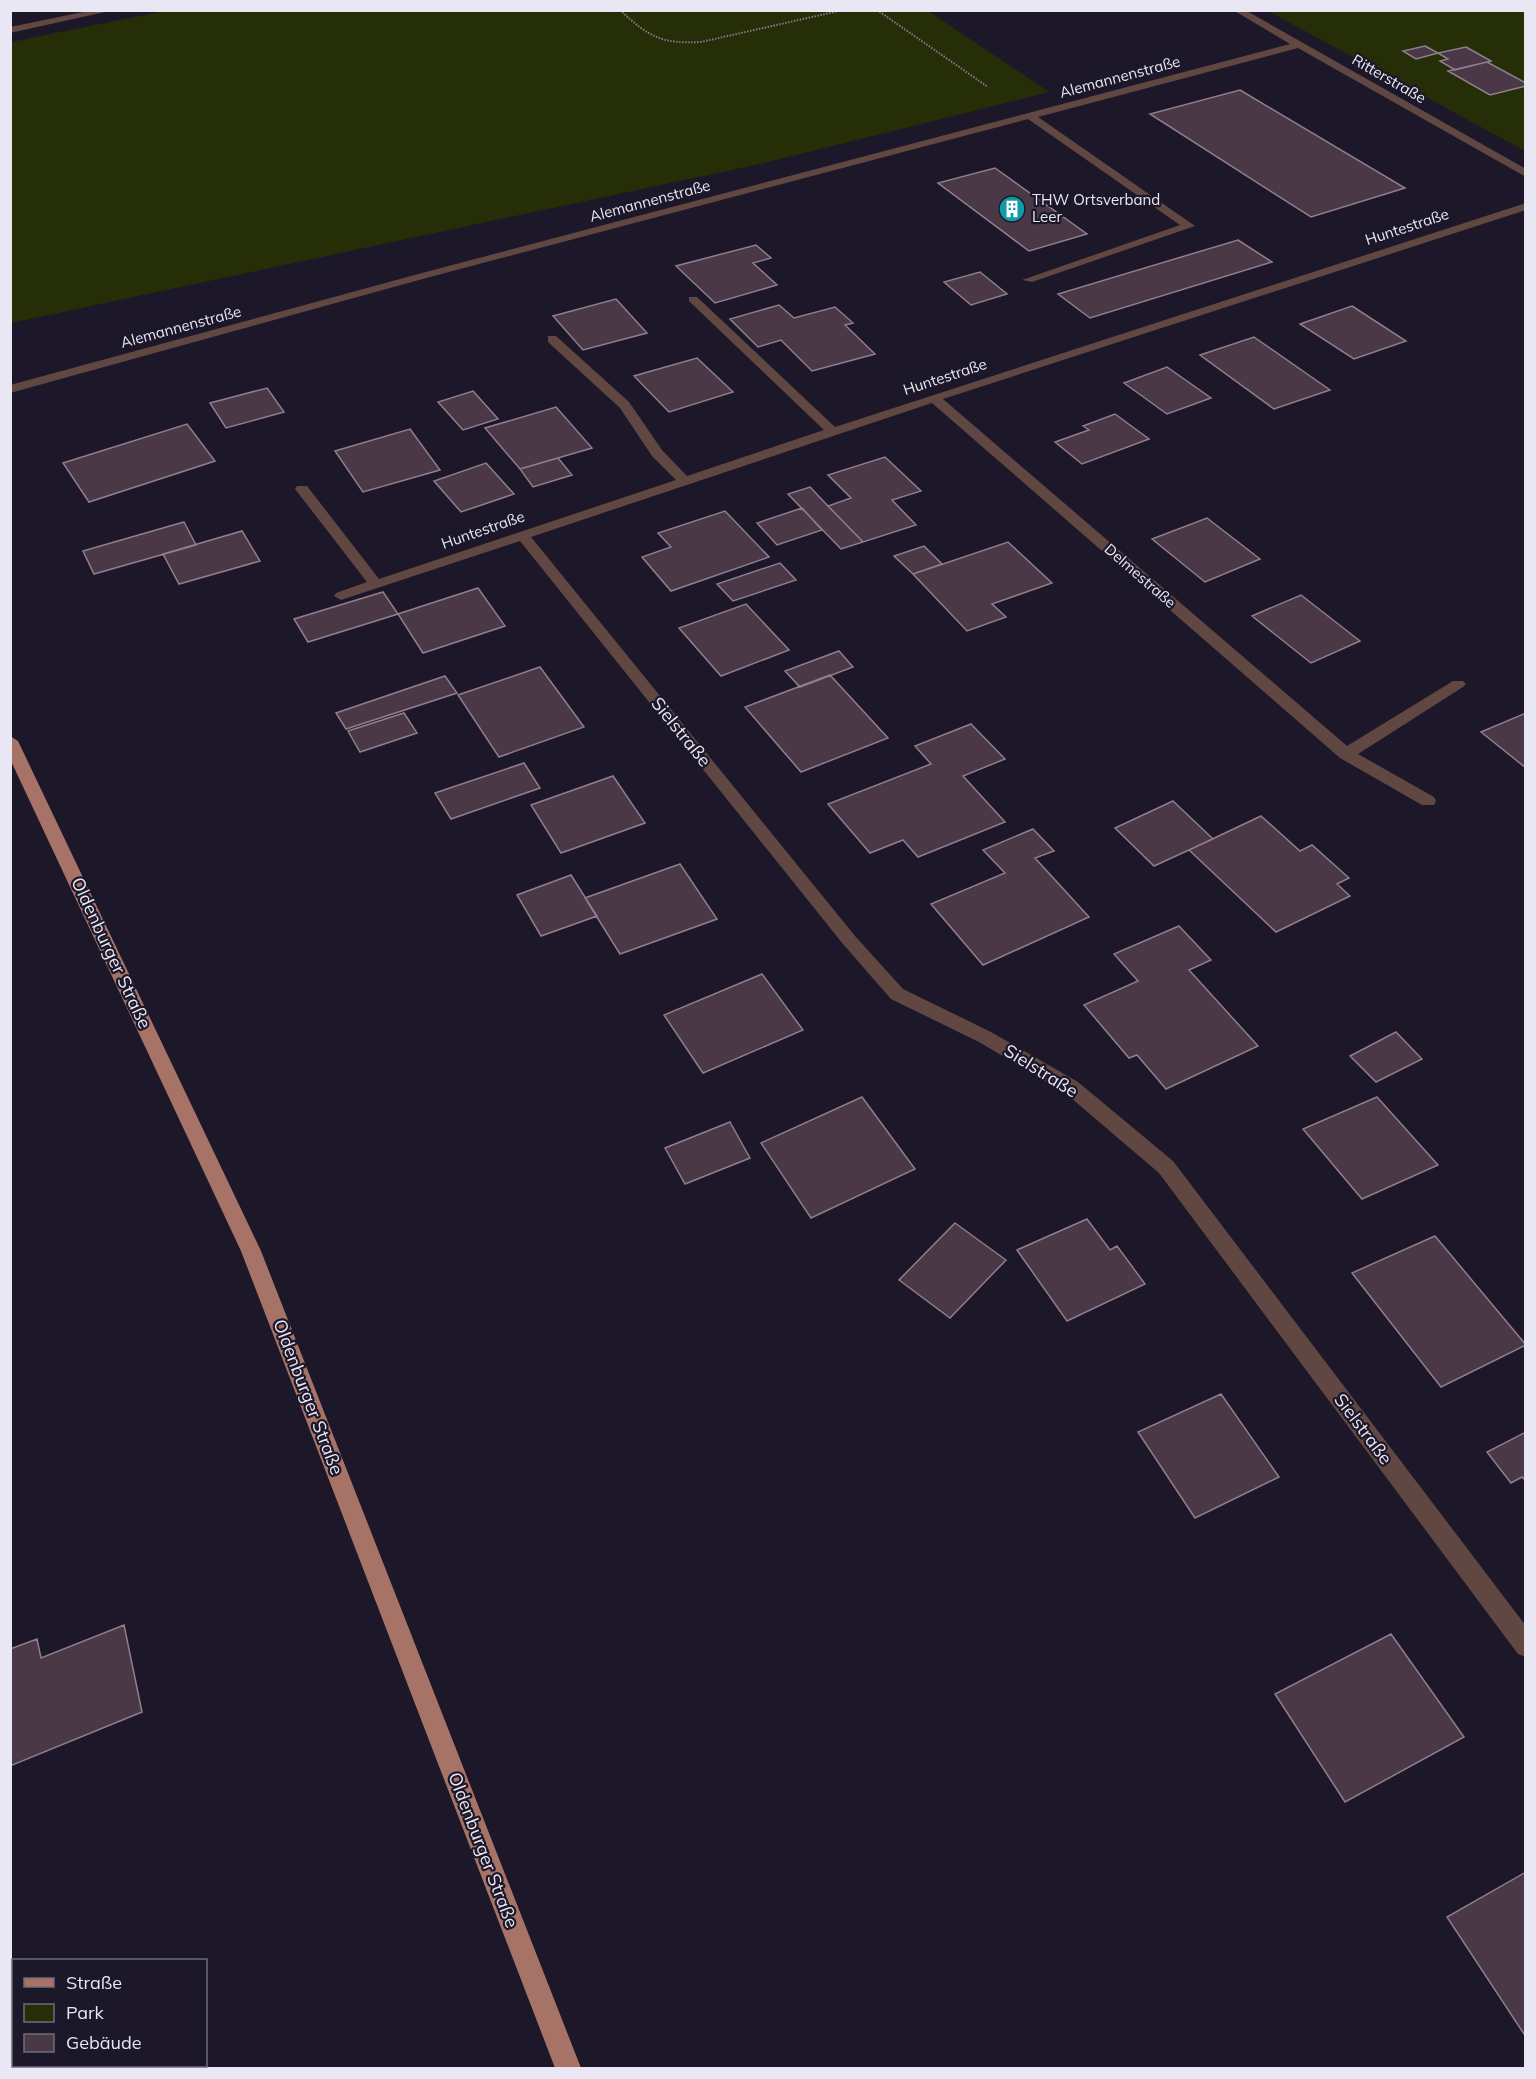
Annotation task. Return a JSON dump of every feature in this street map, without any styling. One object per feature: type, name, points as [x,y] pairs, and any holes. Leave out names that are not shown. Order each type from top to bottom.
[{"type":"main road","name":"Oldenburger Straße","points":[[10,741],[251,1251],[568,2068]]},
{"type":"street","points":[[10,30],[110,10]]},
{"type":"street","name":"Ritterstraße","points":[[1237,10],[1526,174]]},
{"type":"street","name":"Alemannenstraße","points":[[10,389],[426,275],[1299,45]]},
{"type":"street","points":[[1028,280],[1189,226],[1030,116]]},
{"type":"street","name":"Huntestraße","points":[[341,596],[934,398],[1526,206]]},
{"type":"street","points":[[693,299],[833,432]]},
{"type":"street","points":[[552,339],[625,405],[657,453],[684,481]]},
{"type":"street","name":"Delmestraße","points":[[934,398],[1346,754],[1428,801]]},
{"type":"street","points":[[302,489],[376,584]]},
{"type":"street","name":"Sielstraße","points":[[522,535],[849,940],[897,994],[985,1037],[1071,1087],[1166,1167],[1526,1646]]},
{"type":"street","points":[[1346,754],[1458,684]]},
{"type":"path","points":[[620,10],[651,38],[680,43],[701,42],[843,10]]},
{"type":"path","points":[[878,10],[1030,116]]},
{"type":"green space","points":[[164,11],[928,11],[1049,92],[760,164],[11,323],[11,42]]},
{"type":"green space","points":[[1268,11],[1525,11],[1525,151]]},
{"type":"building","points":[[1425,46],[1438,53],[1416,59],[1403,51]]},
{"type":"building","points":[[1466,47],[1491,61],[1455,70],[1440,61],[1448,59],[1438,53]]},
{"type":"building","points":[[1487,62],[1526,83],[1526,86],[1490,95],[1448,71]]},
{"type":"building","points":[[1240,90],[1405,188],[1311,217],[1150,114]]},
{"type":"building","name":"THW Ortsverband Leer","points":[[995,168],[1087,234],[1029,251],[938,183]]},
{"type":"building","points":[[1238,240],[1272,262],[1090,318],[1058,294]]},
{"type":"building","points":[[756,245],[771,258],[753,263],[777,285],[715,303],[676,266]]},
{"type":"building","points":[[980,272],[1007,294],[971,305],[944,282]]},
{"type":"building","points":[[616,299],[647,333],[583,350],[553,316]]},
{"type":"building","points":[[779,305],[794,318],[835,307],[853,323],[845,325],[875,354],[812,371],[781,340],[758,347],[730,319]]},
{"type":"building","points":[[1352,306],[1406,341],[1354,359],[1300,324]]},
{"type":"building","points":[[1254,337],[1330,390],[1274,409],[1200,355]]},
{"type":"building","points":[[697,358],[733,392],[669,412],[634,376]]},
{"type":"building","points":[[1167,367],[1211,398],[1167,414],[1124,383]]},
{"type":"building","points":[[267,388],[284,412],[226,428],[210,403]]},
{"type":"building","points":[[473,391],[498,419],[463,430],[438,402]]},
{"type":"building","points":[[556,407],[592,448],[520,469],[485,428]]},
{"type":"building","points":[[1115,414],[1149,439],[1082,464],[1055,442],[1089,430],[1083,426]]},
{"type":"building","points":[[187,424],[215,461],[89,502],[63,463]]},
{"type":"building","points":[[410,429],[440,470],[363,492],[335,451]]},
{"type":"building","points":[[885,457],[921,491],[892,500],[916,525],[863,542],[828,506],[851,498],[828,475]]},
{"type":"building","points":[[558,458],[572,475],[533,487],[520,469]]},
{"type":"building","points":[[486,463],[514,494],[461,512],[434,481]]},
{"type":"building","points":[[810,487],[863,542],[841,549],[788,494]]},
{"type":"building","points":[[802,508],[822,530],[777,545],[757,523]]},
{"type":"building","points":[[725,511],[769,557],[671,591],[642,557],[671,547],[658,533]]},
{"type":"building","points":[[1207,518],[1260,559],[1205,582],[1152,539]]},
{"type":"building","points":[[184,522],[196,545],[94,574],[83,551]]},
{"type":"building","points":[[242,531],[260,561],[179,584],[163,554]]},
{"type":"building","points":[[1008,542],[1052,583],[992,604],[1006,617],[967,631],[913,574]]},
{"type":"building","points":[[924,546],[942,564],[913,574],[894,556]]},
{"type":"building","points":[[780,563],[796,580],[733,601],[717,584]]},
{"type":"building","points":[[478,588],[505,626],[423,653],[398,614]]},
{"type":"building","points":[[383,592],[398,614],[308,642],[294,619]]},
{"type":"building","points":[[1301,595],[1360,641],[1311,663],[1252,616]]},
{"type":"building","points":[[746,604],[789,650],[721,676],[679,628]]},
{"type":"building","points":[[839,651],[853,667],[800,687],[785,671]]},
{"type":"building","points":[[540,667],[584,727],[499,757],[458,695]]},
{"type":"building","points":[[830,675],[888,738],[801,772],[745,707]]},
{"type":"building","points":[[445,676],[457,693],[346,729],[336,713]]},
{"type":"building","points":[[404,713],[417,733],[360,752],[348,731]]},
{"type":"building","points":[[1526,713],[1526,768],[1481,732]]},
{"type":"building","points":[[971,724],[1005,759],[963,776],[1005,822],[918,857],[903,840],[870,853],[828,804],[931,764],[915,746]]},
{"type":"building","points":[[524,763],[540,788],[451,819],[435,793]]},
{"type":"building","points":[[613,776],[645,823],[561,853],[531,805]]},
{"type":"building","points":[[1173,801],[1213,839],[1154,866],[1115,828]]},
{"type":"building","points":[[1261,816],[1300,851],[1312,845],[1349,878],[1337,884],[1350,896],[1276,932],[1189,850]]},
{"type":"building","points":[[1033,829],[1054,851],[1035,858],[1089,917],[983,965],[931,904],[1005,873],[983,850]]},
{"type":"building","points":[[680,864],[717,919],[620,954],[585,898]]},
{"type":"building","points":[[571,875],[597,916],[541,936],[517,895]]},
{"type":"building","points":[[1179,926],[1211,960],[1189,970],[1258,1046],[1166,1089],[1137,1055],[1129,1058],[1084,1005],[1138,981],[1114,954]]},
{"type":"building","points":[[762,974],[803,1030],[703,1073],[664,1015]]},
{"type":"building","points":[[1396,1032],[1422,1059],[1376,1082],[1350,1056]]},
{"type":"building","points":[[862,1097],[915,1169],[811,1218],[761,1143]]},
{"type":"building","points":[[1377,1097],[1438,1165],[1362,1199],[1303,1129]]},
{"type":"building","points":[[730,1122],[750,1158],[685,1184],[665,1148]]},
{"type":"building","points":[[1087,1219],[1110,1250],[1117,1246],[1145,1284],[1067,1321],[1017,1250]]},
{"type":"building","points":[[955,1223],[1006,1260],[950,1318],[899,1280]]},
{"type":"building","points":[[1435,1236],[1526,1345],[1441,1387],[1352,1273]]},
{"type":"building","points":[[1221,1394],[1279,1477],[1195,1518],[1138,1432]]},
{"type":"building","points":[[1526,1432],[1526,1481],[1522,1477],[1511,1483],[1487,1452]]},
{"type":"building","points":[[124,1625],[142,1712],[10,1766],[10,1649],[37,1639],[41,1658]]},
{"type":"building","points":[[1391,1634],[1464,1737],[1345,1802],[1275,1694]]},
{"type":"building","points":[[1526,1872],[1526,2037],[1447,1917]]},
{"type":"place","name":"THW Ortsverband Leer","points":[[1012,209]]}]
